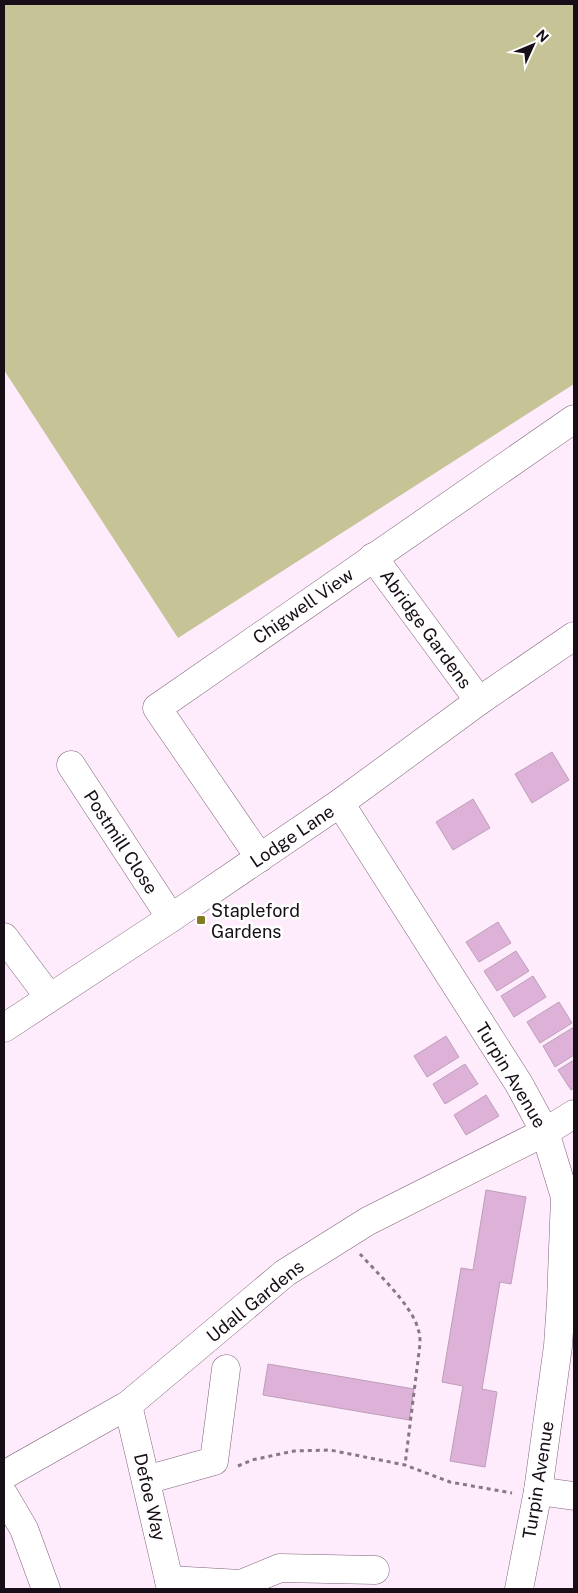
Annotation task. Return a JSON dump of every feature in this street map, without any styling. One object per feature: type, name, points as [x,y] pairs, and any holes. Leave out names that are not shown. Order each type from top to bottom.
[{"type":"street","name":"Chigwell View","points":[[260,858],[157,708],[574,419]]},
{"type":"street","name":"Abridge Gardens","points":[[373,557],[479,701]]},
{"type":"street","name":"Lodge Lane","points":[[4,1028],[171,918],[340,803],[479,701],[574,636]]},
{"type":"street","name":"Postmill Close","points":[[71,765],[171,918]]},
{"type":"street","name":"Turpin Avenue","points":[[340,803],[519,1084],[545,1132],[565,1197],[568,1303],[558,1346],[537,1494],[519,1589]]},
{"type":"street","points":[[4,937],[49,997]]},
{"type":"street","name":"Udall Gardens","points":[[4,1475],[128,1404],[285,1273],[368,1220],[545,1132],[574,1114]]},
{"type":"street","points":[[146,1480],[214,1461],[226,1369]]},
{"type":"street","name":"Defoe Way","points":[[128,1404],[170,1585]]},
{"type":"street","points":[[537,1494],[574,1496]]},
{"type":"street","points":[[4,1495],[24,1529],[46,1589]]},
{"type":"street","points":[[170,1585],[241,1584],[280,1568],[375,1570]]},
{"type":"path","points":[[343,1236],[395,1294],[408,1310],[418,1328],[420,1344],[405,1464]]},
{"type":"path","points":[[214,1461],[236,1467],[252,1460],[294,1451],[330,1450],[405,1464],[450,1482],[537,1494]]},
{"type":"shaded area","points":[[4,4],[574,4],[574,384],[178,638],[4,370]]},
{"type":"building","points":[[552,752],[569,780],[532,803],[515,774]]},
{"type":"building","points":[[473,799],[490,828],[453,850],[436,822]]},
{"type":"building","points":[[498,922],[511,943],[479,962],[466,942]]},
{"type":"building","points":[[516,951],[529,971],[497,991],[484,971]]},
{"type":"building","points":[[533,976],[546,997],[514,1017],[501,996]]},
{"type":"building","points":[[559,1002],[572,1023],[540,1043],[527,1022]]},
{"type":"building","points":[[574,1027],[574,1055],[555,1067],[543,1046]]},
{"type":"building","points":[[446,1036],[459,1057],[427,1077],[414,1056]]},
{"type":"building","points":[[574,1060],[574,1088],[571,1090],[558,1070]]},
{"type":"building","points":[[465,1064],[478,1084],[445,1104],[433,1084]]},
{"type":"building","points":[[486,1095],[499,1116],[466,1135],[454,1115]]},
{"type":"building","points":[[486,1190],[526,1197],[511,1284],[500,1282],[482,1389],[497,1392],[485,1467],[450,1461],[463,1386],[442,1382],[461,1268],[473,1270]]},
{"type":"building","points":[[268,1364],[414,1389],[409,1420],[263,1395]]},
{"type":"place","name":"Stapleford Gardens","points":[[201,920]]}]
